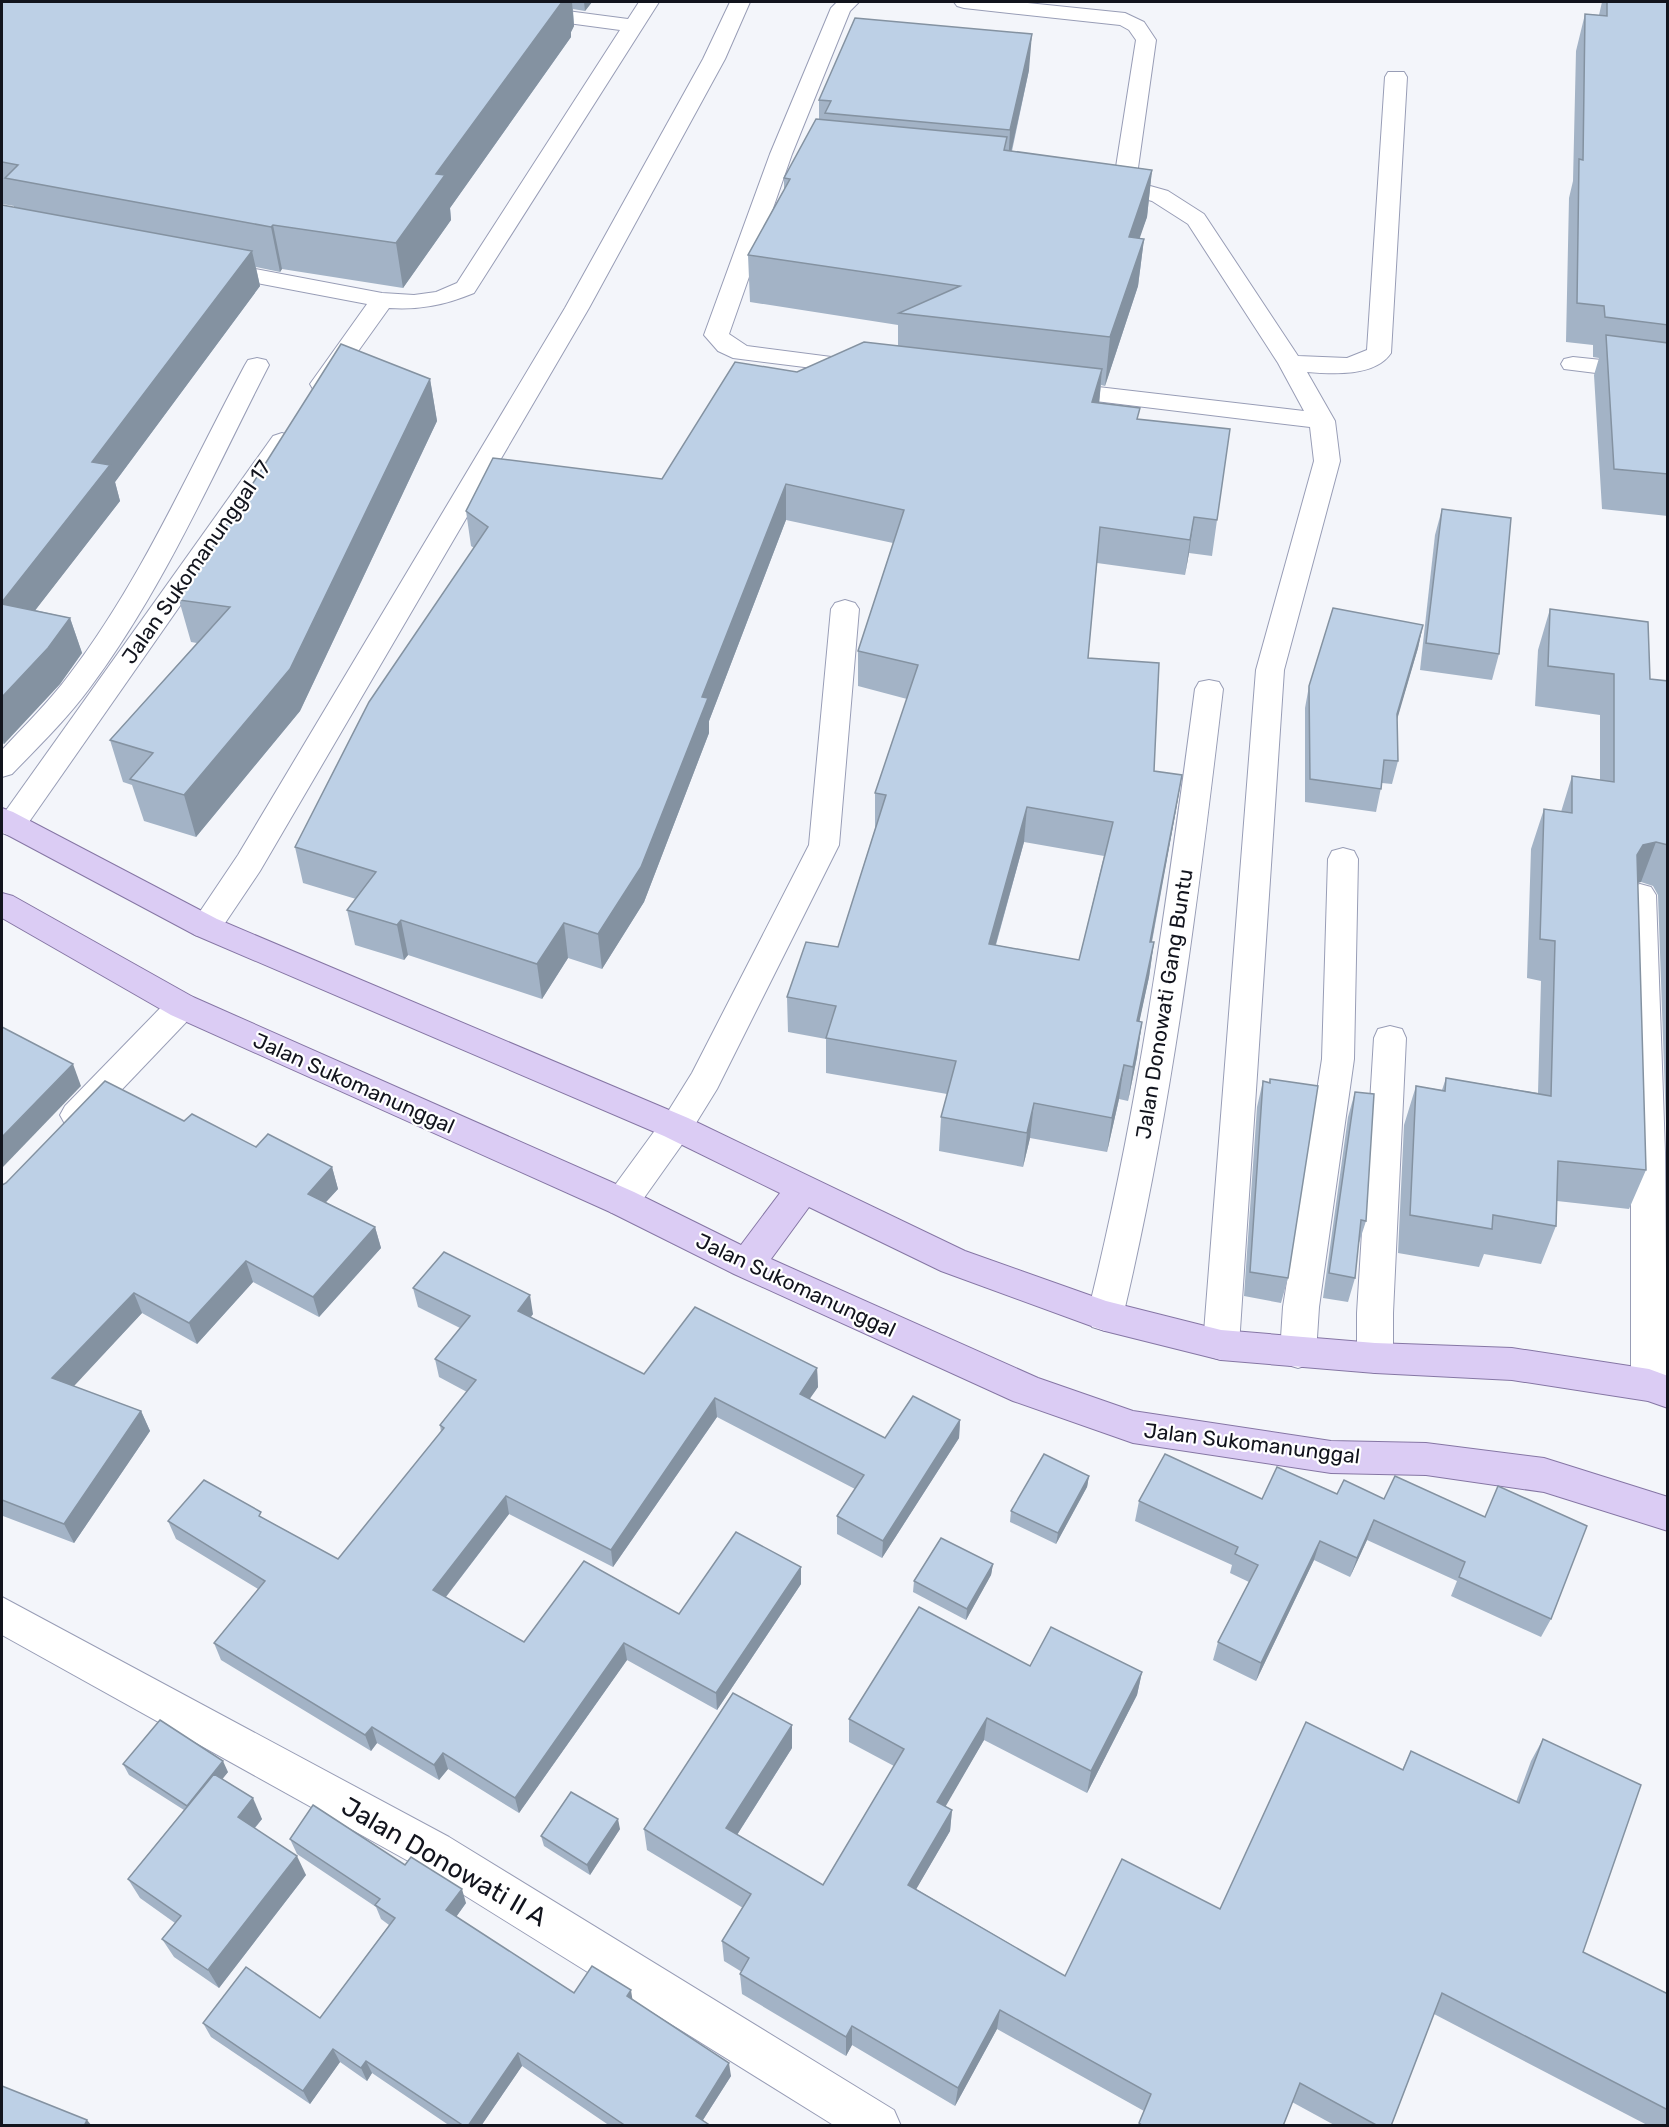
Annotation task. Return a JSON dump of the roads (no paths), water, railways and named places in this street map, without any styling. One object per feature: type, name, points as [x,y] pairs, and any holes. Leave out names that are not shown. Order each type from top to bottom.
[{"type":"main road","points":[[6,822],[206,927],[676,1127],[953,1261],[1105,1316],[1221,1345],[1298,1353],[1512,1364],[1658,1389]]},
{"type":"main road","name":"Jalan Sukomanunggal","points":[[2,904],[182,1006],[622,1202],[747,1263],[1026,1390],[1133,1427],[1331,1457],[1426,1459],[1544,1475],[1654,1509]]},
{"type":"main road","points":[[747,1263],[804,1187]]},
{"type":"street","points":[[457,2],[634,26]]},
{"type":"street","points":[[186,263],[382,300],[414,302],[466,288],[649,2]]},
{"type":"street","points":[[206,927],[249,863],[577,308],[714,58],[740,2]]},
{"type":"street","points":[[849,2],[841,8],[781,154],[717,335],[727,346],[742,353],[884,370]]},
{"type":"street","points":[[964,2],[1125,19],[1137,26],[1146,40],[1112,185],[1160,196],[1196,219],[1290,363],[1322,421],[1327,461],[1269,670],[1221,1345]]},
{"type":"street","points":[[1290,363],[1349,368],[1368,362],[1379,353],[1395,77]]},
{"type":"street","points":[[781,154],[805,156]]},
{"type":"street","name":"Jalan Sukomanunggal 17","points":[[6,822],[382,300]]},
{"type":"street","points":[[1573,364],[1668,375]]},
{"type":"street","points":[[2,767],[69,695],[95,659],[158,551],[257,365]]},
{"type":"street","points":[[1026,386],[1322,421]]},
{"type":"street","points":[[622,1202],[676,1127],[705,1080],[824,845],[845,609]]},
{"type":"street","name":"Jalan Donowati Gang Buntu","points":[[1105,1316],[1126,1233],[1170,992],[1209,689]]},
{"type":"street","points":[[1298,1353],[1302,1307],[1338,1059],[1343,859]]},
{"type":"street","points":[[1640,895],[1658,1389]]},
{"type":"street","points":[[60,1132],[182,1006]]},
{"type":"street","points":[[1375,1358],[1375,1313],[1390,1038]]},
{"type":"street","name":"Jalan Donowati II A","points":[[2,1615],[434,1852],[878,2126]]}]
